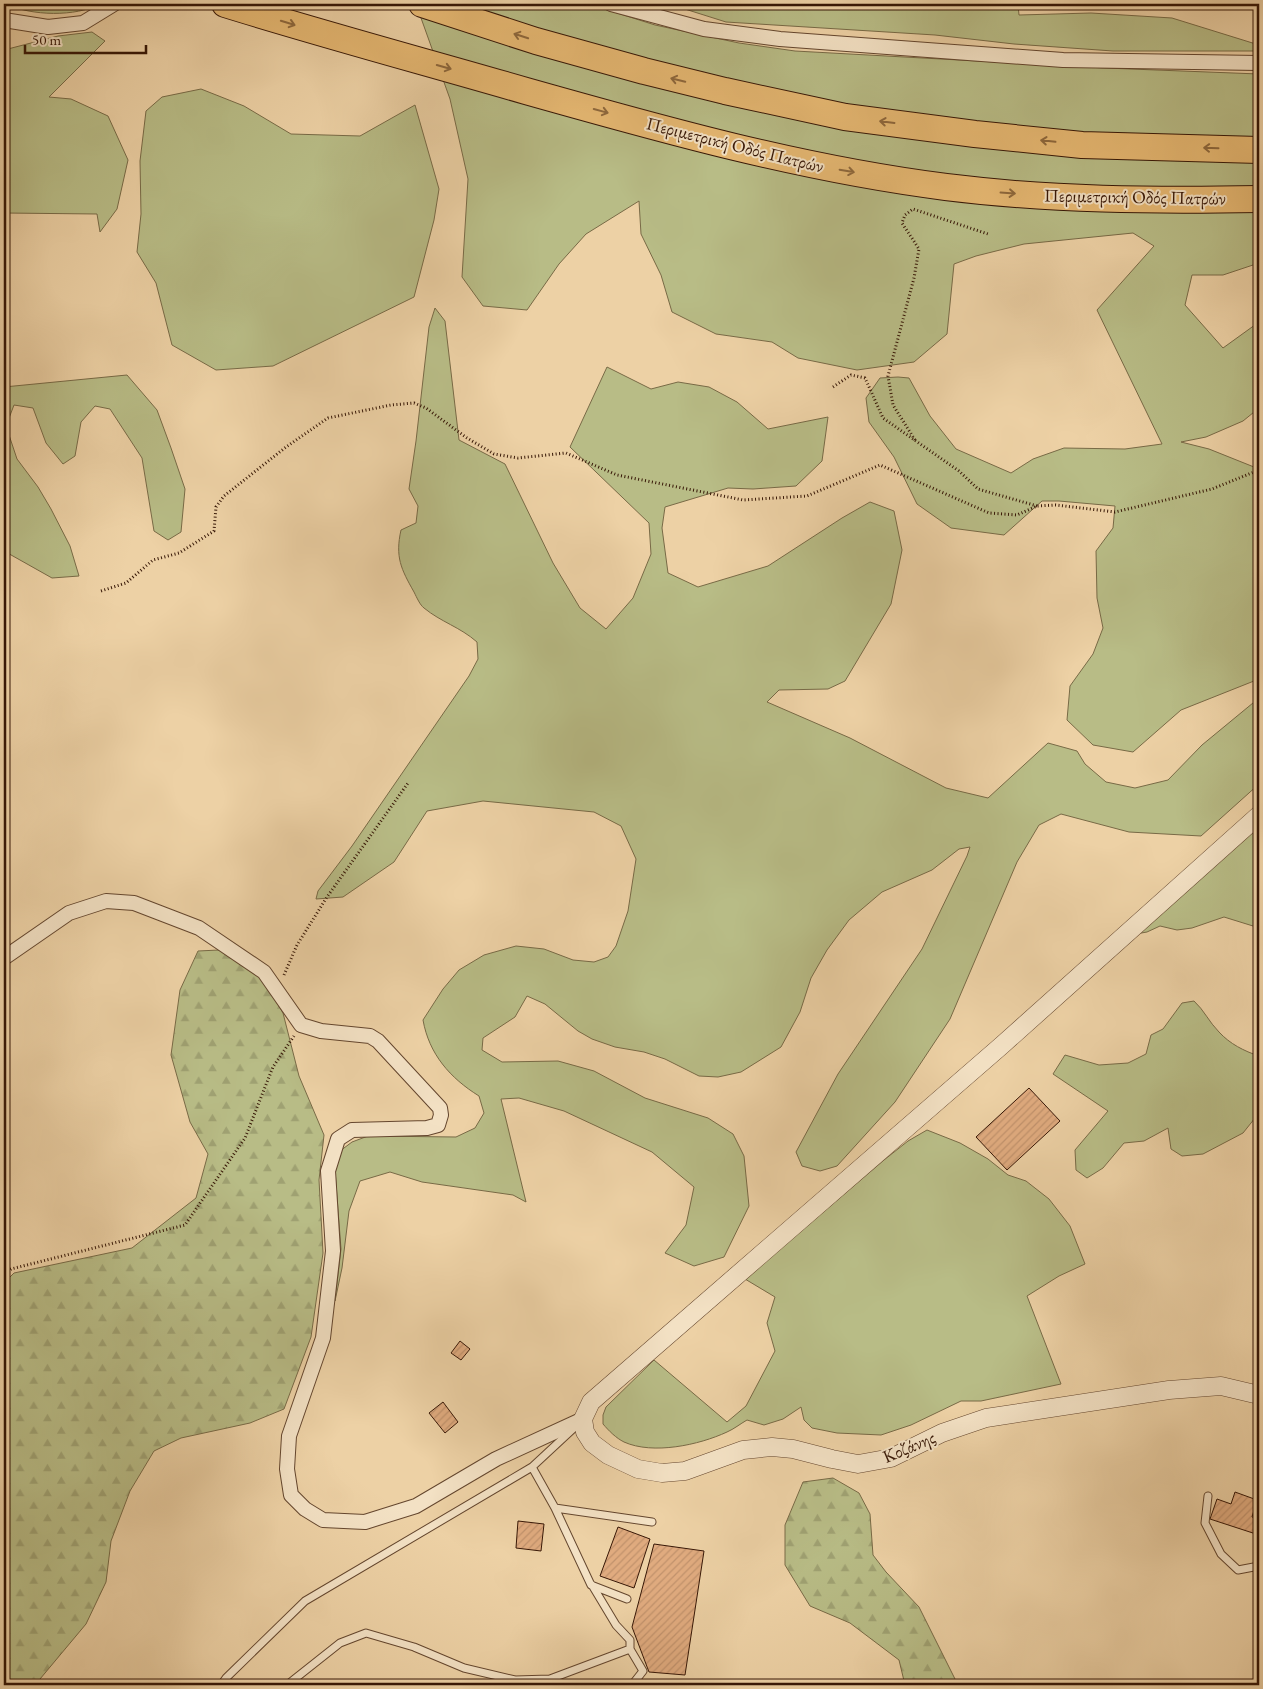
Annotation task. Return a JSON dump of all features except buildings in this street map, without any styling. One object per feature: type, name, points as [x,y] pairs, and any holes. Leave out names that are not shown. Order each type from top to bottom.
[{"type":"highway","name":"Περιμετρική Οδός Πατρών","points":[[224,4],[697,137],[820,166],[956,188],[1047,196],[1107,199],[1259,199]]},
{"type":"highway","points":[[422,4],[536,41],[725,92],[845,117],[975,134],[1082,145],[1259,150]]},
{"type":"street","points":[[4,20],[48,27],[83,23],[114,4]]},
{"type":"street","points":[[611,4],[704,29],[780,39],[1063,60],[1259,63]]},
{"type":"street","points":[[4,958],[69,913],[106,901],[134,904],[199,928],[264,972],[301,1025],[320,1031],[370,1036],[378,1041],[440,1108],[441,1115],[438,1125],[427,1128],[352,1130],[338,1139],[328,1171],[333,1251],[323,1338],[289,1436],[287,1469],[290,1494],[305,1509],[323,1520],[365,1522],[416,1506],[496,1459],[582,1419],[591,1402],[1001,1046],[1259,815]]},
{"type":"street","name":"Κοζάνης","points":[[582,1419],[592,1443],[608,1455],[638,1469],[662,1473],[685,1471],[743,1450],[772,1447],[793,1449],[858,1464],[883,1460],[891,1458],[942,1433],[986,1418],[1169,1390],[1221,1386],[1259,1395]]},
{"type":"lane","points":[[221,1685],[305,1601],[532,1468],[582,1419]]},
{"type":"lane","points":[[532,1468],[555,1508],[591,1585],[616,1625],[630,1640],[630,1649],[643,1670],[632,1685]]},
{"type":"lane","points":[[1208,1496],[1206,1522],[1221,1554],[1238,1570],[1259,1566]]},
{"type":"lane","points":[[555,1508],[652,1522]]},
{"type":"lane","points":[[591,1585],[627,1598]]},
{"type":"lane","points":[[287,1685],[340,1642],[366,1633],[414,1647],[464,1668],[516,1680],[550,1679],[630,1649]]},
{"type":"path","points":[[915,440],[894,405],[888,376],[914,278],[919,249],[902,224],[906,215],[913,209],[988,234]]},
{"type":"path","points":[[833,387],[851,375],[865,378],[883,418],[959,471],[978,489],[1037,506],[1056,505],[1115,512],[1212,489],[1259,470]]},
{"type":"path","points":[[101,590],[126,583],[153,560],[179,553],[214,531],[216,507],[224,496],[286,447],[328,418],[391,405],[414,403],[426,408],[467,438],[494,454],[518,458],[566,453],[617,475],[743,500],[807,496],[880,465],[989,513],[1017,515],[1037,506]]},
{"type":"path","points":[[278,991],[296,945],[408,783]]},
{"type":"path","points":[[4,1278],[11,1269],[185,1225],[245,1138],[273,1068],[301,1025]]},
{"type":"green space","points":[[7,4],[99,4],[66,13],[40,13]]},
{"type":"green space","points":[[416,4],[589,4],[655,25],[739,43],[795,51],[1105,68],[1259,74],[1259,263],[1223,275],[1192,275],[1185,305],[1223,348],[1259,322],[1259,408],[1243,421],[1206,437],[1181,442],[1209,449],[1259,469],[1259,679],[1181,710],[1133,752],[1093,745],[1067,720],[1070,686],[1093,654],[1103,628],[1097,598],[1096,551],[1113,528],[1115,506],[1042,501],[1004,535],[951,528],[917,504],[894,457],[869,422],[866,398],[880,378],[898,377],[909,378],[930,416],[956,449],[1011,473],[1033,459],[1064,448],[1125,449],[1162,444],[1097,310],[1154,246],[1133,233],[1024,244],[976,256],[954,264],[947,334],[914,362],[857,370],[798,358],[772,342],[716,334],[672,312],[661,275],[641,234],[639,201],[586,234],[559,264],[527,310],[483,306],[462,277],[468,179],[450,99]]},
{"type":"green space","points":[[669,4],[1018,4],[1019,15],[1091,13],[1172,18],[1259,45],[1259,51],[1113,51],[1014,44],[935,35],[726,22]]},
{"type":"green space","points":[[92,32],[105,41],[49,97],[71,99],[108,116],[128,160],[117,209],[100,232],[97,214],[4,213],[4,50],[58,36]]},
{"type":"green space","points":[[201,89],[244,106],[291,134],[360,136],[415,105],[439,189],[434,220],[414,297],[273,366],[216,370],[172,345],[156,283],[137,252],[141,214],[140,161],[146,111],[162,97]]},
{"type":"green space","points":[[435,308],[445,321],[459,440],[505,464],[553,563],[580,608],[606,629],[633,598],[651,554],[649,523],[570,447],[607,367],[651,389],[678,382],[709,387],[737,402],[768,429],[828,417],[822,461],[796,486],[753,489],[728,488],[665,507],[662,528],[668,573],[698,587],[768,566],[870,502],[894,511],[902,550],[891,604],[845,681],[828,689],[779,690],[767,702],[850,738],[946,788],[988,798],[1048,743],[1077,751],[1085,764],[1106,782],[1135,788],[1168,780],[1202,745],[1259,698],[1259,784],[1201,836],[1129,832],[1061,814],[1039,825],[1017,862],[950,1019],[895,1102],[837,1166],[820,1171],[802,1166],[796,1152],[838,1074],[922,949],[970,847],[959,849],[932,870],[882,892],[849,920],[827,950],[811,978],[800,1012],[781,1047],[741,1072],[718,1077],[699,1076],[665,1059],[644,1052],[615,1047],[592,1039],[578,1031],[545,1004],[527,996],[515,1017],[483,1038],[482,1050],[502,1062],[558,1061],[594,1071],[645,1098],[708,1118],[733,1134],[744,1156],[749,1206],[724,1257],[694,1266],[665,1253],[686,1225],[694,1187],[652,1152],[564,1111],[519,1098],[501,1099],[526,1202],[513,1195],[422,1182],[390,1172],[360,1181],[349,1211],[342,1268],[335,1301],[341,1249],[335,1170],[340,1151],[352,1142],[368,1136],[456,1137],[475,1128],[484,1113],[479,1096],[459,1081],[442,1064],[430,1044],[426,1032],[423,1020],[443,989],[459,970],[484,955],[516,946],[544,949],[573,960],[594,962],[608,957],[616,946],[628,911],[636,859],[621,826],[594,812],[483,801],[427,811],[394,862],[343,897],[316,899],[318,891],[352,846],[469,676],[478,659],[477,642],[464,632],[430,613],[421,605],[406,576],[399,555],[401,530],[416,523],[418,506],[409,489],[429,327]]},
{"type":"green space","points":[[127,375],[157,410],[171,448],[185,489],[181,532],[168,540],[154,531],[142,458],[110,409],[95,406],[81,422],[75,456],[63,464],[46,443],[33,408],[14,405],[6,426],[17,459],[38,487],[51,509],[70,546],[79,576],[52,578],[4,551],[4,387]]},
{"type":"green space","points":[[1259,822],[1259,931],[1253,926],[1224,917],[1192,928],[1177,930],[1160,926],[1147,932],[1130,935]]},
{"type":"green space","points":[[219,950],[260,974],[283,1013],[299,1076],[324,1135],[319,1180],[323,1253],[311,1337],[284,1409],[250,1423],[181,1438],[154,1451],[130,1491],[111,1541],[106,1582],[86,1624],[35,1685],[4,1685],[4,1283],[14,1273],[132,1248],[196,1198],[208,1154],[190,1122],[171,1055],[180,990],[198,951]]},
{"type":"green space","points":[[1194,1001],[1223,1036],[1233,1044],[1259,1056],[1259,1113],[1243,1133],[1203,1154],[1182,1156],[1171,1149],[1168,1128],[1144,1141],[1124,1143],[1103,1168],[1087,1178],[1076,1170],[1075,1150],[1108,1111],[1053,1074],[1065,1055],[1099,1065],[1128,1063],[1146,1054],[1151,1035],[1163,1029],[1182,1003]]},
{"type":"green space","points":[[927,1130],[960,1143],[988,1159],[1008,1175],[1026,1181],[1049,1199],[1070,1226],[1085,1264],[1059,1276],[1027,1296],[1061,1384],[981,1401],[961,1401],[911,1425],[881,1435],[837,1433],[812,1428],[804,1420],[801,1407],[783,1419],[764,1425],[747,1420],[716,1437],[676,1447],[648,1448],[636,1446],[624,1442],[615,1436],[603,1424],[603,1415],[606,1407],[654,1360],[727,1422],[746,1406],[775,1351],[767,1323],[775,1297],[745,1279],[884,1160],[908,1141]]},
{"type":"green space","points":[[833,1478],[859,1493],[870,1514],[873,1555],[886,1572],[919,1607],[958,1685],[905,1685],[899,1660],[850,1623],[810,1606],[785,1565],[785,1525],[803,1482]]}]
